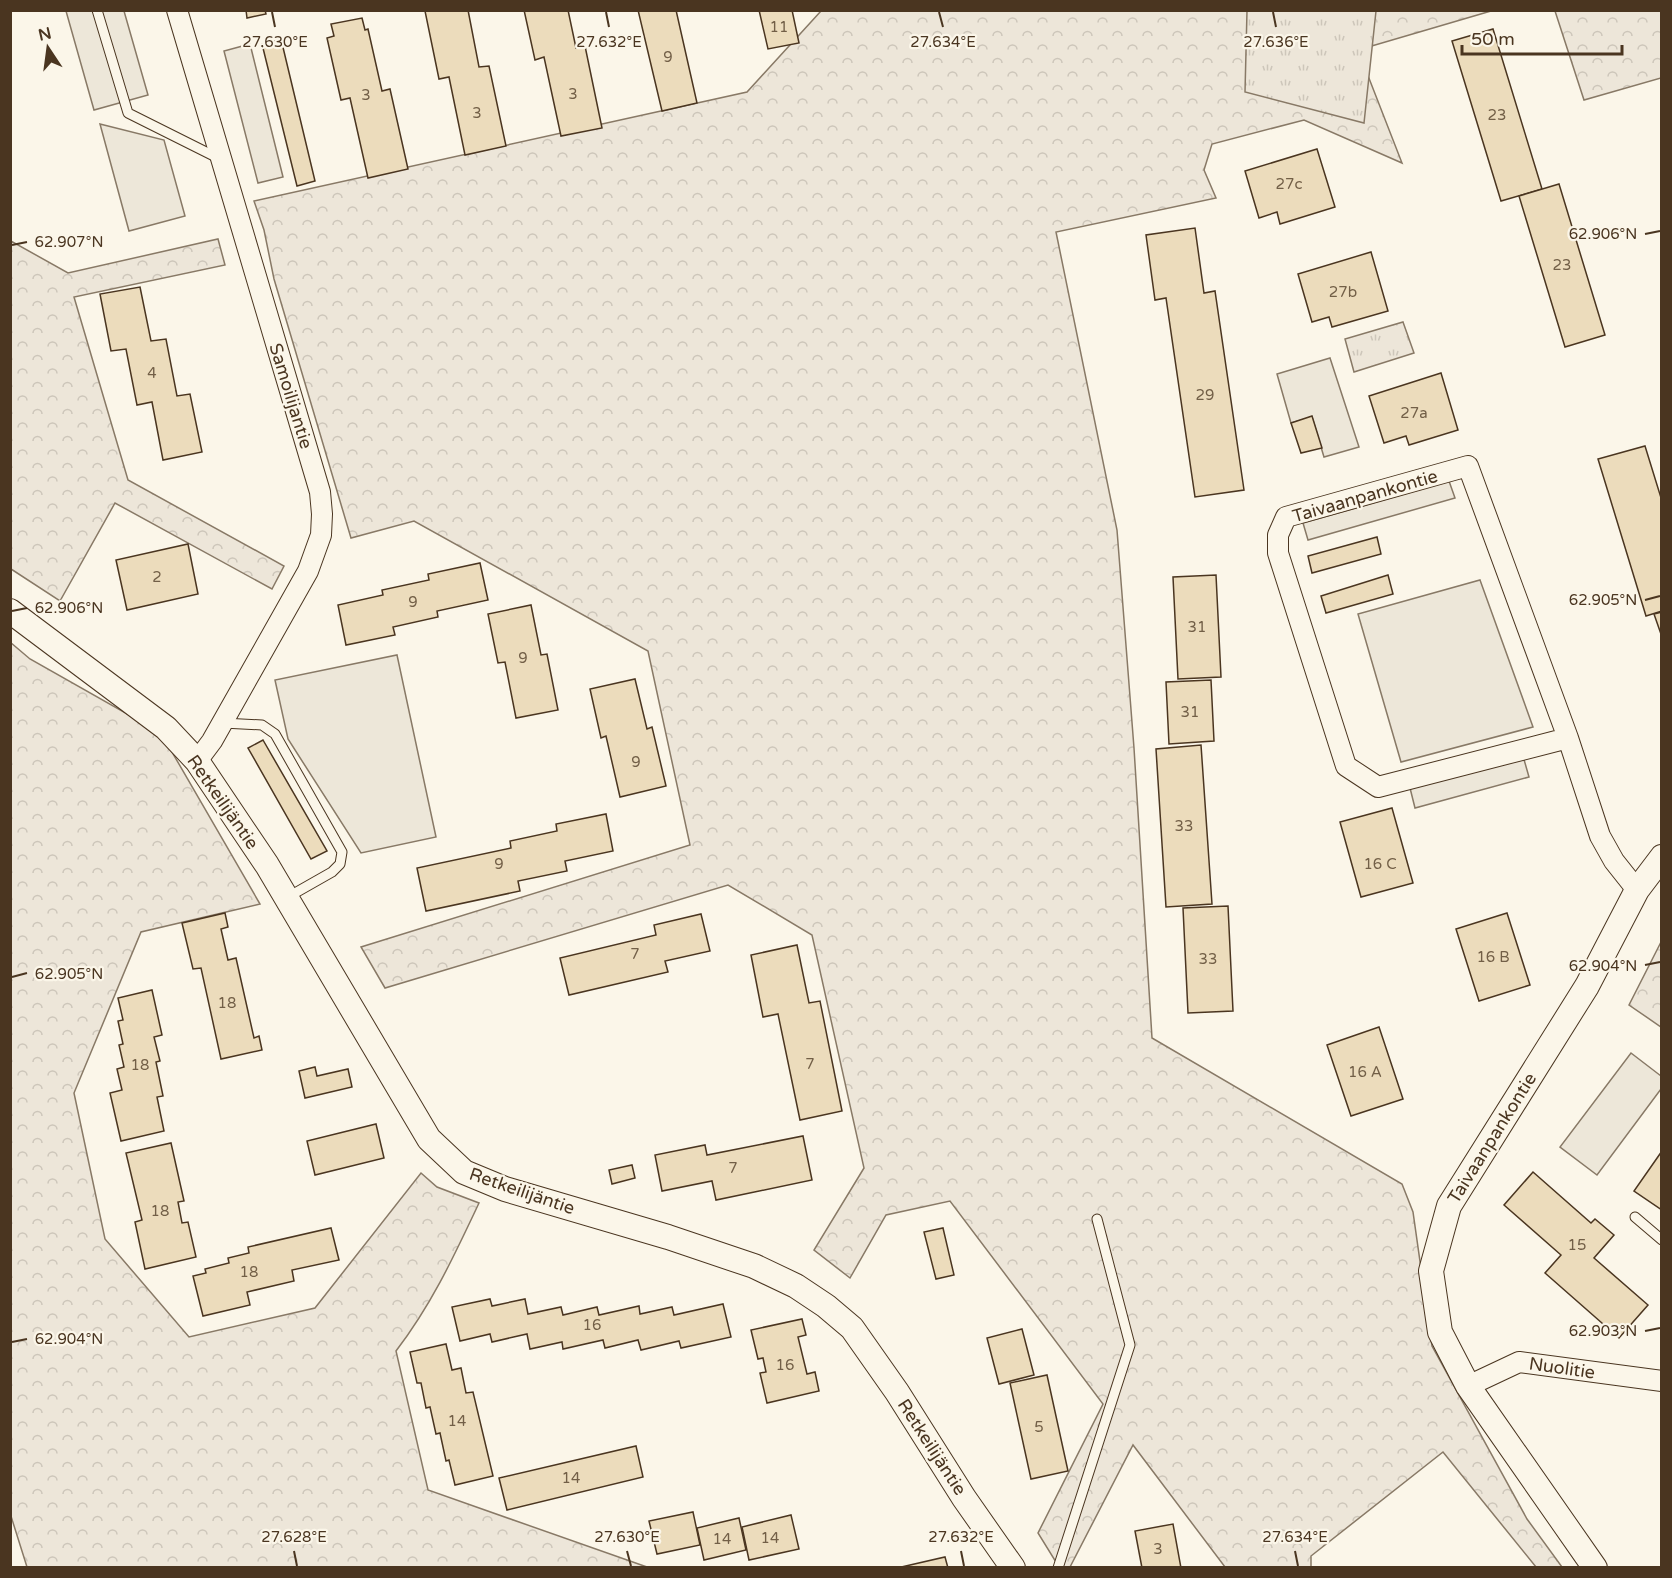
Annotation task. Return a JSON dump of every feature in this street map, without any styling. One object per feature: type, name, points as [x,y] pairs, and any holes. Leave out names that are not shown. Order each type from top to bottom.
[{"type":"street","name":"Samoilijantie","points":[[177,10],[320,492],[322,514],[321,536],[308,571],[223,723],[197,761]]},
{"type":"street","name":"Taivaanpankontie","points":[[1568,738],[1378,787],[1346,766],[1278,553],[1278,535],[1286,518],[1468,466],[1568,738],[1600,836],[1614,861],[1637,890],[1587,986],[1449,1206],[1431,1271],[1440,1332],[1468,1386],[1596,1568]]},
{"type":"street","name":"Retkeilijäntie","points":[[10,611],[166,728],[197,761],[267,865],[429,1139],[464,1172],[505,1189],[754,1266],[796,1286],[826,1306],[852,1328],[897,1392],[964,1498],[1012,1568]]},
{"type":"street","points":[[1637,890],[1662,857]]},
{"type":"street","name":"Nuolitie","points":[[1468,1386],[1519,1362],[1662,1381]]},
{"type":"lane","points":[[97,10],[128,113],[220,159]]},
{"type":"lane","points":[[223,723],[262,725],[275,734],[342,852],[340,864],[332,872],[286,898]]},
{"type":"lane","points":[[1635,1217],[1662,1240]]},
{"type":"lane","points":[[1058,1568],[1130,1345],[1097,1219]]},
{"type":"green space","points":[[821,11],[1491,11],[1358,50],[1402,163],[1304,120],[1212,144],[1204,170],[1216,198],[1056,232],[1117,530],[1134,748],[1152,1038],[1402,1184],[1413,1212],[1432,1346],[1527,1519],[1562,1567],[1536,1567],[1443,1452],[1311,1556],[1311,1567],[1225,1567],[1133,1445],[1070,1567],[1059,1567],[1038,1533],[1103,1404],[950,1201],[886,1215],[850,1278],[814,1250],[864,1168],[812,935],[728,885],[385,988],[361,947],[690,845],[648,651],[414,521],[351,538],[274,279],[264,230],[254,201],[747,92]]},
{"type":"green space","points":[[1247,11],[1376,11],[1364,123],[1245,92]]},
{"type":"green space","points":[[1555,11],[1661,11],[1661,78],[1584,100]]},
{"type":"green space","points":[[218,239],[225,265],[74,297],[128,480],[284,566],[272,589],[115,503],[60,601],[11,569],[11,241],[68,273]]},
{"type":"green space","points":[[1403,322],[1414,353],[1354,372],[1345,339]]},
{"type":"green space","points":[[10,642],[30,659],[161,733],[260,904],[141,932],[74,1093],[105,1239],[189,1337],[315,1308],[421,1173],[437,1187],[479,1203],[431,1297],[396,1351],[428,1490],[647,1567],[27,1567],[10,1513]]},
{"type":"green space","points":[[1661,942],[1661,1027],[1629,1005]]},
{"type":"shaded area","points":[[66,11],[124,11],[148,95],[94,110]]},
{"type":"shaded area","points":[[250,44],[283,177],[258,183],[224,51]]},
{"type":"shaded area","points":[[100,124],[164,140],[185,216],[129,231]]},
{"type":"shaded area","points":[[1330,358],[1359,447],[1324,457],[1312,417],[1291,423],[1277,374]]},
{"type":"shaded area","points":[[1449,481],[1455,498],[1308,540],[1303,523]]},
{"type":"shaded area","points":[[1480,580],[1533,727],[1401,762],[1358,614]]},
{"type":"shaded area","points":[[397,655],[436,837],[361,853],[288,739],[275,680]]},
{"type":"shaded area","points":[[1523,756],[1529,777],[1415,808],[1410,788]]},
{"type":"shaded area","points":[[1631,1053],[1661,1076],[1661,1089],[1597,1175],[1560,1147]]},
{"type":"building","points":[[246,10],[265,10],[266,14],[247,18]]},
{"type":"building","points":[[468,10],[479,67],[489,66],[506,146],[465,155],[449,77],[439,79],[425,11]]},
{"type":"building","points":[[524,10],[568,10],[576,48],[585,46],[602,128],[561,136],[544,57],[535,60]]},
{"type":"building","points":[[638,10],[676,10],[697,103],[662,111]]},
{"type":"building","points":[[759,10],[792,10],[799,43],[768,49]]},
{"type":"building","points":[[362,18],[365,30],[368,29],[382,91],[390,89],[408,169],[368,178],[350,98],[341,100],[327,38],[334,36],[331,24]]},
{"type":"building","points":[[1493,29],[1542,189],[1501,201],[1452,41]]},
{"type":"building","points":[[281,39],[315,181],[297,186],[262,44]]},
{"type":"building","points":[[1317,149],[1335,207],[1280,224],[1277,212],[1259,218],[1245,171]]},
{"type":"building","points":[[1559,184],[1605,335],[1565,347],[1519,196]]},
{"type":"building","points":[[1195,228],[1204,293],[1215,291],[1244,490],[1195,497],[1166,298],[1155,300],[1146,235]]},
{"type":"building","points":[[1371,252],[1388,311],[1332,327],[1329,317],[1312,322],[1298,274]]},
{"type":"building","points":[[140,287],[151,341],[166,339],[177,396],[190,394],[202,452],[163,460],[152,402],[137,405],[126,349],[111,351],[100,294]]},
{"type":"building","points":[[1441,373],[1458,430],[1409,445],[1406,436],[1384,443],[1369,396]]},
{"type":"building","points":[[1312,416],[1322,448],[1301,453],[1291,423]]},
{"type":"building","points":[[1645,446],[1662,501],[1662,611],[1646,616],[1598,459]]},
{"type":"building","points":[[1377,537],[1381,554],[1312,573],[1308,556]]},
{"type":"building","points":[[188,544],[198,594],[127,610],[116,560]]},
{"type":"building","points":[[480,563],[488,600],[437,611],[438,617],[393,627],[395,635],[346,645],[338,605],[383,595],[382,590],[429,580],[428,574]]},
{"type":"building","points":[[1216,575],[1221,677],[1178,679],[1173,577]]},
{"type":"building","points":[[1388,575],[1393,594],[1326,613],[1321,596]]},
{"type":"building","points":[[531,605],[541,655],[547,654],[558,710],[516,718],[505,662],[498,663],[488,614]]},
{"type":"building","points":[[1662,612],[1662,637],[1654,614]]},
{"type":"building","points":[[635,679],[647,729],[652,727],[666,786],[620,797],[606,736],[601,738],[590,689]]},
{"type":"building","points":[[1211,680],[1214,741],[1169,744],[1166,682]]},
{"type":"building","points":[[263,740],[327,851],[311,859],[248,748]]},
{"type":"building","points":[[1201,745],[1212,904],[1166,907],[1156,749]]},
{"type":"building","points":[[1392,808],[1413,883],[1361,897],[1340,822]]},
{"type":"building","points":[[606,814],[613,851],[565,861],[567,871],[518,881],[520,891],[426,911],[417,868],[511,848],[510,841],[557,831],[556,824]]},
{"type":"building","points":[[1228,906],[1233,1011],[1188,1013],[1183,908]]},
{"type":"building","points":[[225,913],[228,927],[221,929],[228,960],[236,958],[254,1038],[259,1036],[262,1050],[221,1059],[201,968],[193,969],[182,923]]},
{"type":"building","points":[[1507,913],[1530,985],[1479,1001],[1456,929]]},
{"type":"building","points":[[701,914],[710,951],[665,961],[668,972],[569,995],[560,958],[656,935],[654,925]]},
{"type":"building","points":[[797,945],[809,1003],[820,1001],[842,1111],[800,1120],[778,1014],[763,1017],[751,955]]},
{"type":"building","points":[[152,990],[162,1035],[154,1037],[160,1061],[156,1062],[163,1096],[157,1097],[164,1131],[121,1141],[110,1093],[122,1090],[117,1069],[124,1067],[119,1045],[123,1044],[118,1021],[123,1020],[118,998]]},
{"type":"building","points":[[1379,1027],[1403,1099],[1351,1116],[1327,1045]]},
{"type":"building","points":[[315,1067],[317,1076],[348,1069],[352,1087],[305,1098],[299,1071]]},
{"type":"building","points":[[376,1124],[384,1158],[315,1175],[307,1141]]},
{"type":"building","points":[[803,1136],[812,1180],[716,1200],[712,1181],[662,1191],[655,1155],[705,1145],[707,1155]]},
{"type":"building","points":[[171,1143],[184,1201],[178,1202],[182,1223],[188,1222],[196,1257],[145,1269],[135,1222],[142,1220],[126,1153]]},
{"type":"building","points":[[1662,1151],[1662,1210],[1634,1191]]},
{"type":"building","points":[[632,1165],[635,1178],[612,1184],[609,1170]]},
{"type":"building","points":[[1533,1172],[1591,1223],[1595,1219],[1614,1235],[1594,1258],[1648,1305],[1619,1338],[1545,1273],[1561,1255],[1504,1205]]},
{"type":"building","points":[[331,1228],[339,1260],[292,1270],[294,1281],[247,1292],[250,1305],[203,1316],[193,1276],[206,1273],[205,1269],[229,1263],[228,1258],[249,1253],[248,1247]]},
{"type":"building","points":[[943,1228],[954,1275],[936,1279],[924,1232]]},
{"type":"building","points":[[490,1299],[492,1306],[525,1299],[528,1314],[561,1307],[563,1315],[597,1307],[599,1315],[639,1306],[640,1314],[672,1307],[674,1315],[723,1304],[731,1337],[681,1348],[679,1341],[641,1350],[638,1340],[605,1348],[603,1340],[563,1349],[562,1342],[530,1349],[527,1334],[492,1342],[490,1334],[460,1341],[452,1307]]},
{"type":"building","points":[[802,1319],[806,1335],[798,1337],[807,1374],[815,1372],[819,1391],[767,1403],[760,1373],[766,1372],[763,1358],[758,1359],[751,1330]]},
{"type":"building","points":[[1022,1329],[1034,1375],[999,1384],[987,1338]]},
{"type":"building","points":[[446,1344],[452,1370],[461,1368],[466,1393],[473,1392],[493,1476],[455,1485],[449,1460],[446,1461],[440,1433],[436,1434],[430,1407],[426,1408],[421,1383],[417,1383],[410,1352]]},
{"type":"building","points":[[1047,1375],[1068,1471],[1031,1479],[1010,1383]]},
{"type":"building","points":[[636,1446],[643,1477],[507,1510],[499,1478]]},
{"type":"building","points":[[693,1512],[700,1545],[657,1554],[649,1521]]},
{"type":"building","points":[[791,1515],[799,1549],[749,1560],[742,1527]]},
{"type":"building","points":[[739,1518],[746,1550],[704,1560],[697,1528]]},
{"type":"building","points":[[1173,1524],[1181,1568],[1142,1568],[1135,1531]]},
{"type":"building","points":[[945,1557],[948,1568],[897,1568]]}]
